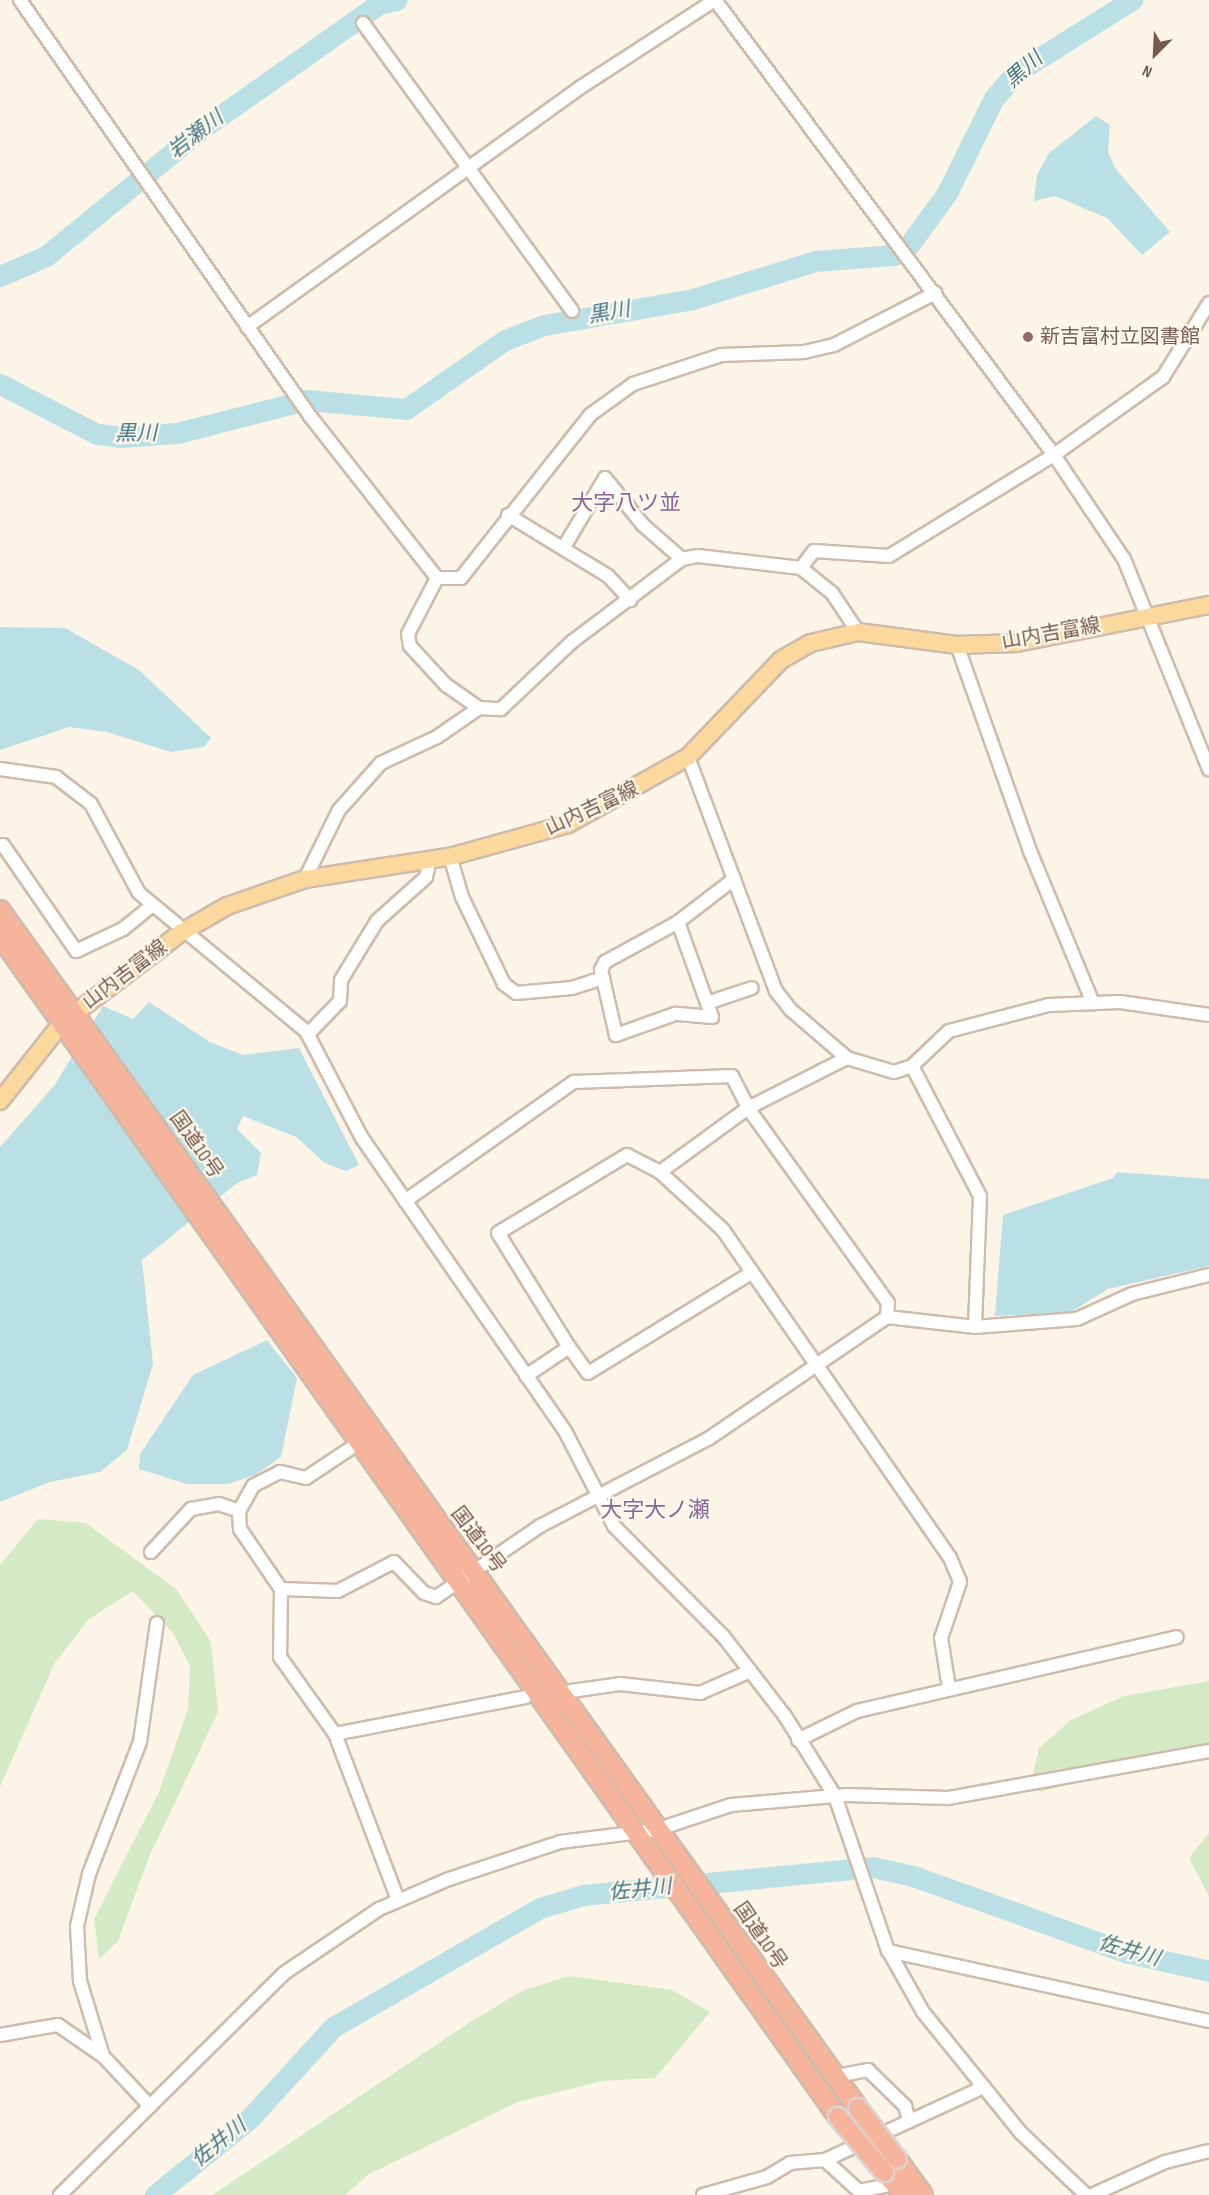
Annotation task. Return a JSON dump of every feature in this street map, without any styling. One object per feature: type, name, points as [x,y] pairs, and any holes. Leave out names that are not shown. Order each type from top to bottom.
[{"type":"highway","name":"国道10号","points":[[0,910],[201,1224],[360,1442],[467,1576],[634,1832],[657,1841],[717,1948],[838,2118],[894,2184]]},
{"type":"highway","name":"国道10号","points":[[0,936],[72,1023],[217,1213],[467,1576],[657,1841],[733,1937],[832,2077],[923,2195]]},
{"type":"main road","name":"山内吉富線","points":[[0,1101],[72,1023],[182,932],[265,889],[304,879],[450,856],[568,824],[688,757],[781,660],[811,643],[858,632],[957,645],[1017,644],[1209,605]]},
{"type":"street","points":[[20,0],[247,327],[437,578]]},
{"type":"street","points":[[247,327],[466,169],[715,0],[894,237],[1054,455],[1124,559],[1209,769]]},
{"type":"street","points":[[363,23],[466,169],[572,311]]},
{"type":"street","points":[[437,578],[461,578],[508,515],[590,415],[633,384],[721,355],[804,352],[834,345],[935,293]]},
{"type":"street","points":[[801,568],[814,551],[889,556],[1054,455],[1163,377],[1209,303]]},
{"type":"street","points":[[564,546],[605,478],[643,525],[682,559],[801,568],[832,593],[858,632]]},
{"type":"street","points":[[508,515],[564,546],[608,576],[630,600]]},
{"type":"street","points":[[437,578],[408,634],[410,646],[446,685],[479,708],[501,709],[573,640],[630,600],[682,559]]},
{"type":"street","points":[[957,645],[1030,851],[1094,1003]]},
{"type":"street","points":[[304,879],[339,810],[381,763],[437,737],[479,708]]},
{"type":"street","points":[[688,757],[776,991],[791,1010],[847,1058],[894,1072],[912,1066],[949,1031],[1049,1005],[1094,1003],[1209,1015]]},
{"type":"street","points":[[0,769],[56,777],[91,804],[139,893],[182,932],[308,1034],[362,1138],[526,1376],[601,1495],[614,1526],[723,1636],[750,1671],[836,1796],[888,1951],[923,2012],[1021,2133],[1086,2195]]},
{"type":"street","points":[[3,845],[76,951],[123,929],[153,905]]},
{"type":"street","points":[[450,856],[462,897],[504,984],[516,993],[572,988],[603,978]]},
{"type":"street","points":[[308,1034],[340,1001],[341,980],[377,921],[426,877],[430,859]]},
{"type":"street","points":[[678,922],[712,1017],[675,1014],[616,1035],[603,978],[605,962],[678,922],[734,879]]},
{"type":"street","points":[[707,1003],[752,988]]},
{"type":"street","points":[[660,1172],[748,1108],[847,1058]]},
{"type":"street","points":[[912,1066],[980,1196],[975,1327]]},
{"type":"street","points":[[405,1201],[573,1082],[732,1076],[748,1108],[888,1303],[887,1317]]},
{"type":"street","points":[[753,1272],[588,1373],[569,1347],[498,1233],[627,1155],[660,1172],[717,1223],[753,1272],[957,1571],[960,1582],[941,1638],[949,1688]]},
{"type":"street","points":[[281,1589],[338,1591],[394,1562],[432,1597],[540,1526],[708,1439],[819,1368],[887,1317],[975,1327],[1077,1319],[1132,1294],[1209,1275]]},
{"type":"street","points":[[526,1376],[569,1347]]},
{"type":"street","points":[[360,1442],[306,1478],[279,1472],[253,1486],[238,1511],[240,1529],[281,1589],[280,1657],[335,1734],[398,1900]]},
{"type":"street","points":[[151,1552],[191,1509],[219,1504],[238,1511]]},
{"type":"street","points":[[103,2056],[80,1981],[77,1926],[89,1874],[140,1742],[157,1623]]},
{"type":"street","points":[[798,1740],[832,1719],[949,1688],[1177,1637]]},
{"type":"street","points":[[571,1691],[620,1684],[700,1693],[750,1671]]},
{"type":"street","points":[[335,1734],[525,1697]]},
{"type":"street","points":[[657,1841],[720,1807],[836,1796],[948,1798],[1209,1751]]},
{"type":"street","points":[[60,2195],[283,1974],[398,1900],[560,1842],[634,1832]]},
{"type":"street","points":[[888,1951],[1209,2021]]},
{"type":"street","points":[[0,2035],[58,2025],[103,2056],[150,2106]]},
{"type":"street","points":[[832,2077],[868,2070],[905,2106],[909,2121]]},
{"type":"street","points":[[703,2195],[766,2177],[790,2163],[825,2160],[984,2087]]},
{"type":"street","points":[[1092,2195],[1164,2162],[1209,2151]]},
{"type":"street","points":[[825,2160],[859,2191],[894,2184]]},
{"type":"green space","points":[[38,1519],[86,1523],[177,1590],[211,1642],[218,1712],[149,1857],[118,1941],[99,1959],[94,1919],[159,1792],[188,1709],[190,1666],[173,1633],[133,1591],[89,1619],[54,1664],[0,1787],[0,1565]]},
{"type":"green space","points":[[1209,1681],[1209,1743],[1041,1792],[1030,1787],[1039,1748],[1071,1720],[1124,1696]]},
{"type":"green space","points":[[1209,1833],[1209,1896],[1189,1858]]},
{"type":"green space","points":[[570,1976],[672,1990],[710,2012],[655,2078],[602,2081],[518,2102],[369,2174],[345,2195],[212,2195],[472,2021],[524,1990]]},
{"type":"water","points":[[1096,116],[1110,125],[1108,152],[1115,168],[1170,232],[1142,255],[1107,218],[1055,196],[1034,201],[1037,175],[1049,153]]},
{"type":"water","points":[[0,627],[65,628],[139,670],[211,738],[204,747],[171,752],[107,732],[69,727],[0,750]]},
{"type":"water","points":[[149,1002],[210,1042],[243,1055],[299,1048],[359,1165],[346,1171],[325,1163],[296,1137],[243,1116],[237,1129],[261,1153],[257,1175],[237,1183],[142,1260],[153,1364],[127,1450],[100,1472],[50,1482],[0,1502],[0,1147],[54,1086],[103,1006],[133,1019]]},
{"type":"water","points":[[1117,1172],[1209,1179],[1209,1266],[1108,1289],[1071,1312],[995,1316],[1003,1215],[1113,1178]]},
{"type":"water","points":[[267,1340],[297,1378],[281,1457],[255,1475],[228,1484],[187,1484],[139,1469],[140,1454],[193,1375]]},
{"type":"waterway","name":"岩瀬川","points":[[0,276],[46,256],[203,128],[379,4],[397,0]]},
{"type":"waterway","name":"黒川","points":[[0,384],[97,434],[121,437],[177,433],[306,400],[406,409],[505,340],[544,325],[693,299],[815,261],[894,255],[909,245],[947,193],[994,98],[1017,72],[1132,0]]},
{"type":"waterway","name":"佐井川","points":[[155,2195],[250,2118],[333,2027],[540,1908],[583,1895],[873,1867],[913,1876],[1125,1952],[1209,1971]]},
{"type":"place","name":"新吉富村立図書館","points":[[1028,337]]},
{"type":"district","name":"大字八ツ並","points":[[626,504]]},
{"type":"district","name":"大字大ノ瀬","points":[[655,1511]]}]
